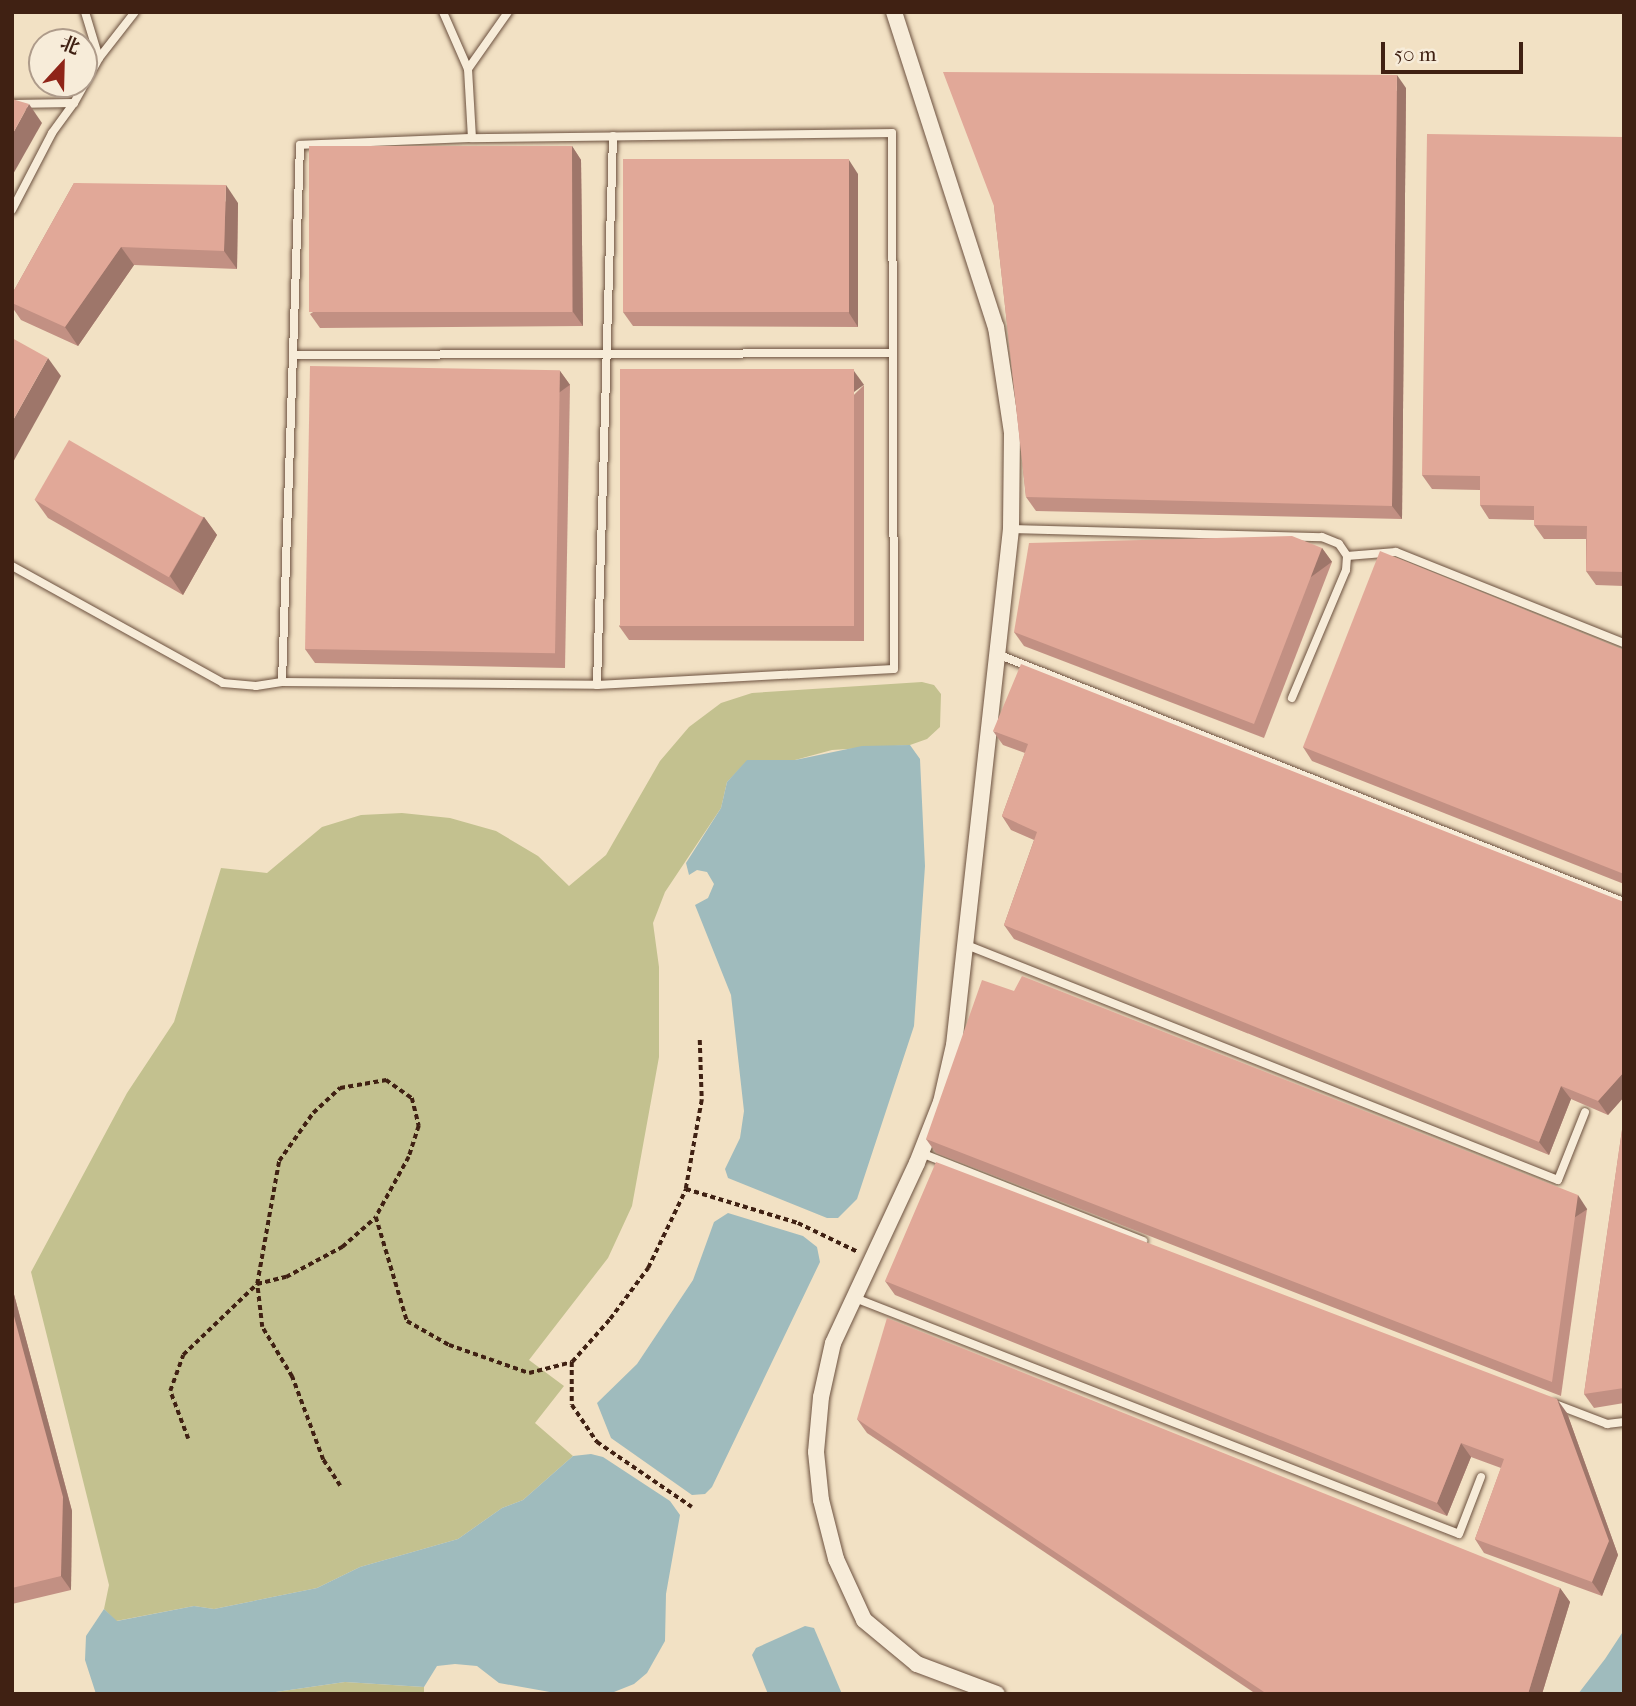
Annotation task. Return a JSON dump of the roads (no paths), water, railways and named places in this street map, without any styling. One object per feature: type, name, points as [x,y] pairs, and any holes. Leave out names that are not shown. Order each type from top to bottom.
[{"type":"street","points":[[894,12],[996,327],[1012,433],[1011,529],[954,1045],[941,1102],[921,1153],[833,1343],[821,1397],[816,1452],[821,1500],[836,1559],[864,1620],[917,1664],[997,1694]]},
{"type":"lane","points":[[86,12],[99,58]]},
{"type":"lane","points":[[12,210],[52,133],[74,103],[99,58],[135,12]]},
{"type":"lane","points":[[443,12],[468,69],[472,138]]},
{"type":"lane","points":[[468,69],[508,12]]},
{"type":"lane","points":[[12,104],[74,103]]},
{"type":"lane","points":[[12,566],[223,683],[256,687],[282,682],[597,685],[894,669],[891,132],[472,138],[300,145],[282,682]]},
{"type":"lane","points":[[597,685],[613,136]]},
{"type":"lane","points":[[293,355],[892,353]]},
{"type":"lane","points":[[1011,529],[1322,537],[1339,544],[1347,556],[1346,570],[1292,698]]},
{"type":"lane","points":[[1347,556],[1396,552],[1624,643]]},
{"type":"lane","points":[[997,654],[1624,902]]},
{"type":"lane","points":[[964,944],[1558,1180],[1585,1112]]},
{"type":"lane","points":[[921,1153],[1154,1245]]},
{"type":"lane","points":[[855,1298],[1459,1534],[1481,1478]]},
{"type":"lane","points":[[1542,1398],[1607,1424],[1624,1422]]},
{"type":"water","points":[[910,745],[920,759],[925,866],[914,1026],[857,1199],[838,1218],[827,1218],[728,1178],[725,1169],[740,1138],[744,1111],[731,995],[695,905],[708,898],[714,884],[707,872],[697,870],[689,875],[686,863],[721,808],[727,782],[747,760],[795,760],[862,746]]},
{"type":"water","points":[[728,1213],[803,1236],[817,1247],[820,1262],[712,1487],[705,1494],[692,1495],[611,1438],[597,1403],[637,1364],[693,1280],[714,1222]]},
{"type":"water","points":[[591,1454],[603,1457],[670,1501],[680,1515],[666,1594],[665,1641],[647,1673],[634,1684],[609,1694],[561,1694],[499,1683],[477,1666],[455,1664],[437,1666],[424,1687],[345,1682],[262,1694],[96,1694],[85,1660],[86,1636],[104,1609],[117,1621],[194,1606],[214,1609],[317,1588],[360,1567],[458,1539],[502,1508],[523,1500],[573,1456]]},
{"type":"water","points":[[805,1626],[814,1628],[842,1694],[768,1694],[752,1655],[756,1648]]},
{"type":"water","points":[[1624,1630],[1624,1694],[1578,1694],[1605,1659]]}]
